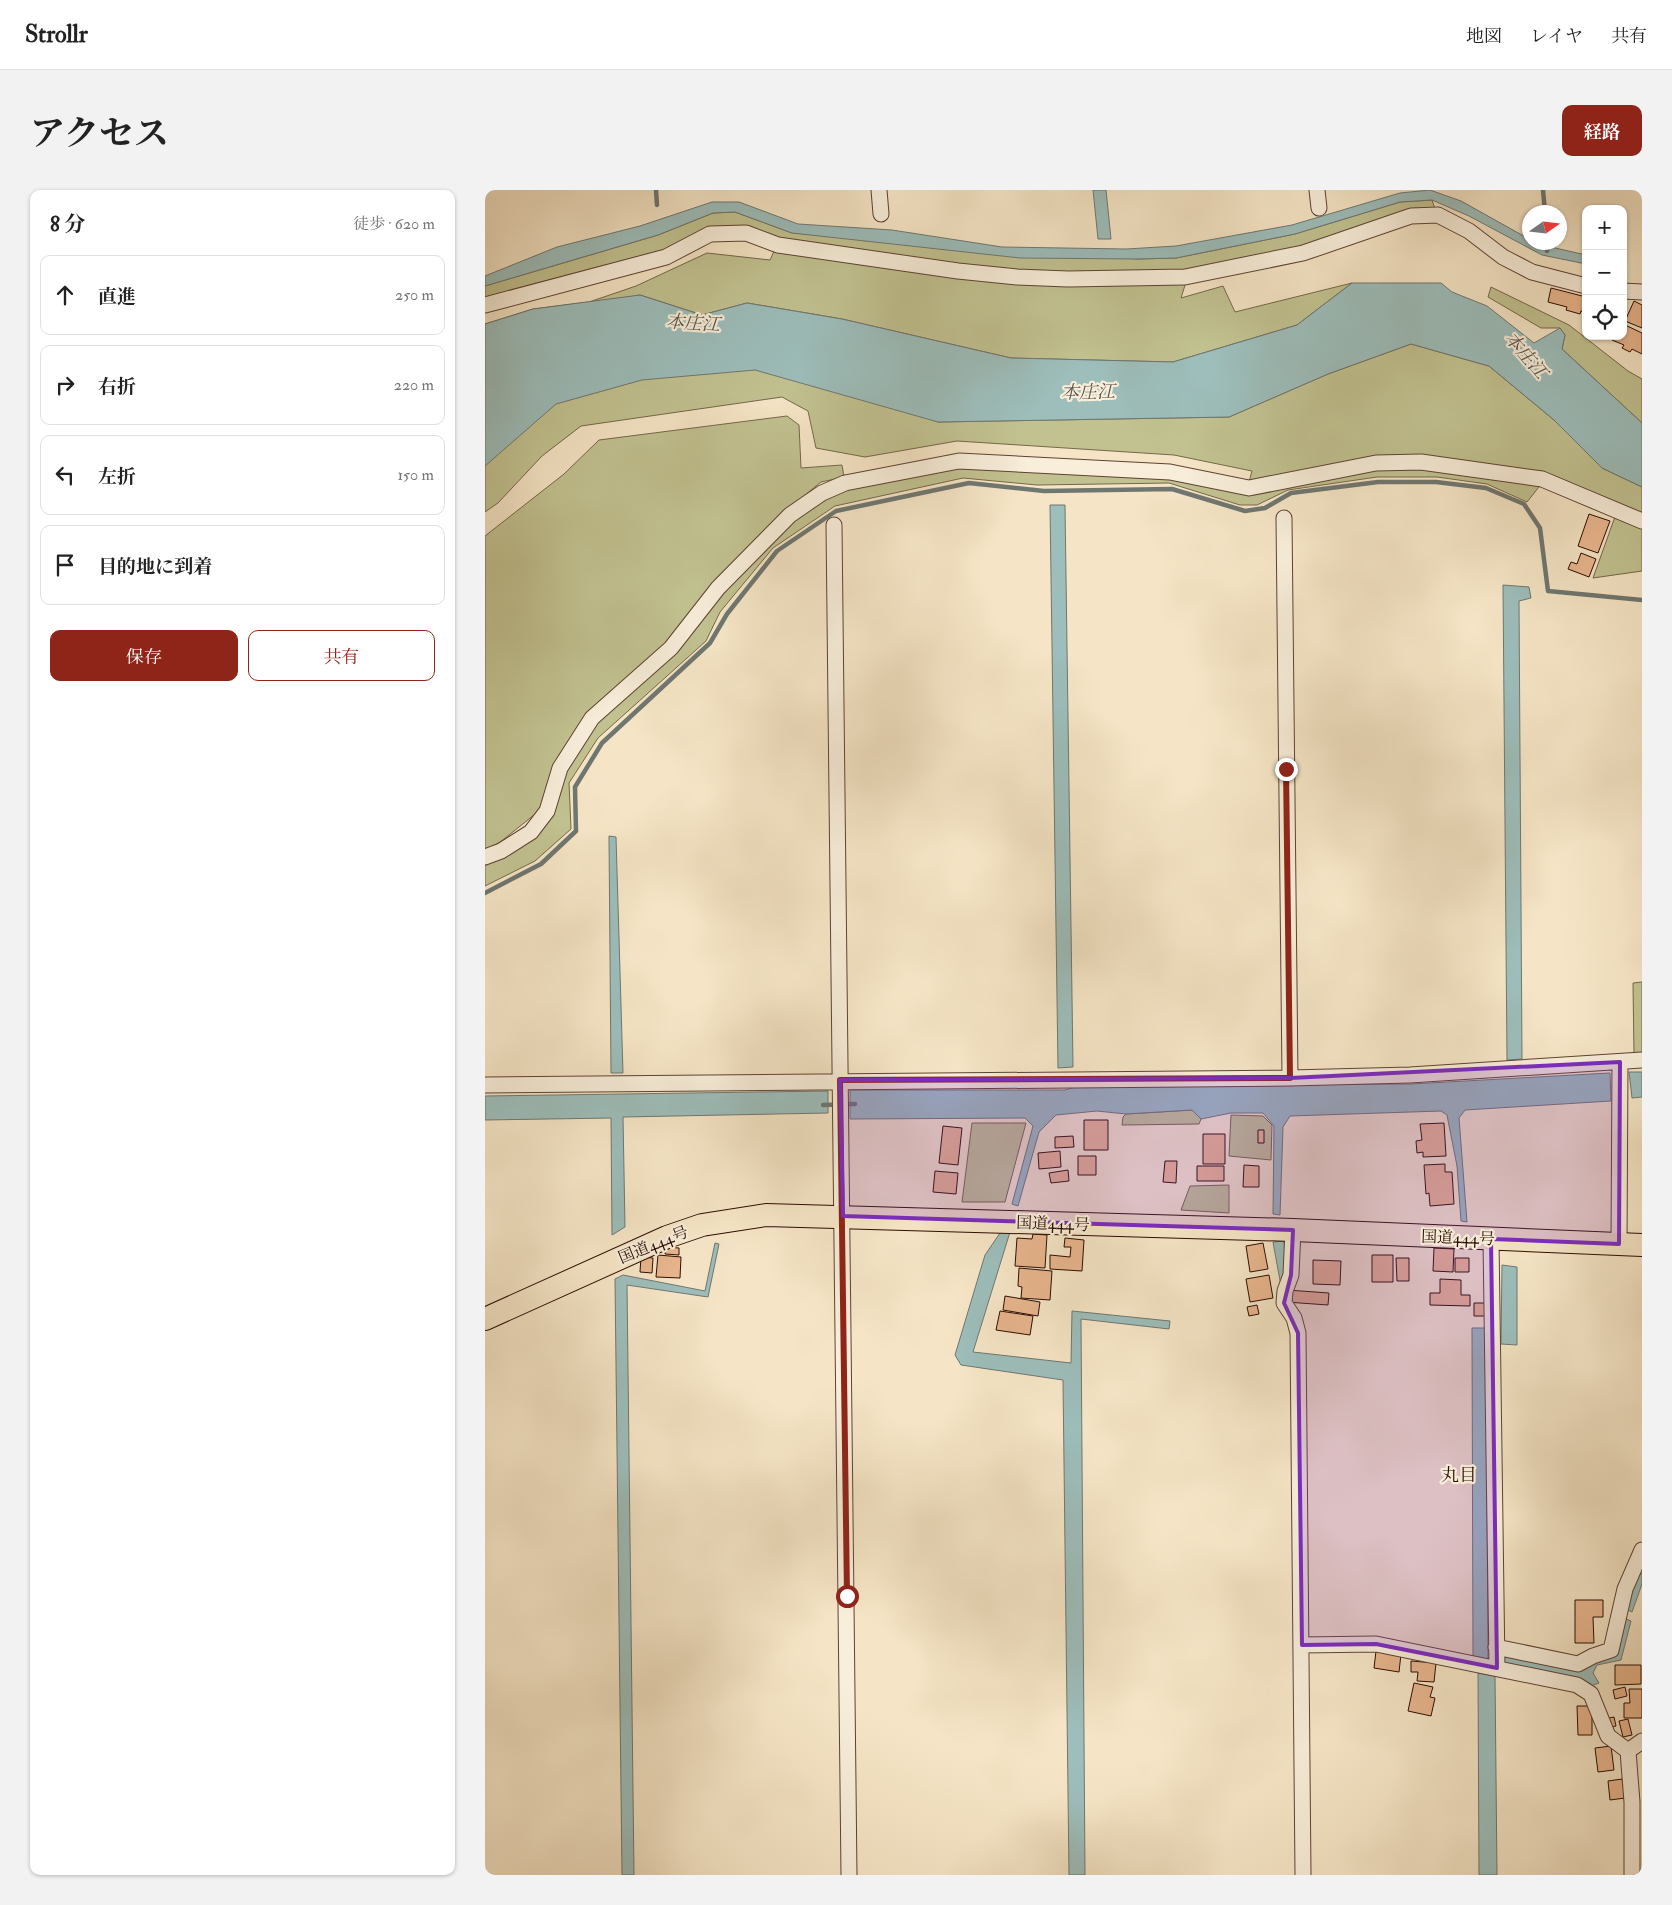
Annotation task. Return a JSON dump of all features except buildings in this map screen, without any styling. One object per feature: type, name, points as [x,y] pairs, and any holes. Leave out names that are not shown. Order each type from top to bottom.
[{"type":"highway","name":"国道444号","points":[[485,1319],[616,1259],[702,1225],[766,1215],[1293,1230],[1642,1245]]},
{"type":"street","points":[[879,190],[881,214]]},
{"type":"street","points":[[1317,190],[1319,208]]},
{"type":"street","points":[[485,305],[666,257],[710,234],[746,233],[778,245],[959,271],[1017,277],[1068,279],[1185,277],[1303,253],[1411,216],[1438,215],[1469,231],[1503,257],[1532,272],[1582,285]]},
{"type":"street","points":[[1627,291],[1642,292]]},
{"type":"street","points":[[485,856],[501,851],[531,832],[547,811],[560,768],[592,718],[671,648],[718,588],[790,515],[822,492],[845,483],[959,461],[1170,472],[1249,488],[1375,463],[1421,462],[1543,479],[1642,521]]},
{"type":"street","points":[[1283,518],[1290,1078]]},
{"type":"street","points":[[834,525],[849,1875]]},
{"type":"street","points":[[485,1085],[840,1080],[1290,1078],[1410,1075],[1642,1060]]},
{"type":"street","points":[[1619,1244],[1620,1062]]},
{"type":"street","points":[[1293,1230],[1291,1275],[1285,1291],[1284,1303],[1294,1318],[1298,1333],[1303,1875]]},
{"type":"street","points":[[1491,1239],[1497,1668]]},
{"type":"street","points":[[1496,1648],[1577,1664],[1611,1650],[1625,1589],[1642,1550]]},
{"type":"street","points":[[1302,1645],[1376,1644],[1577,1685],[1591,1694],[1607,1736],[1628,1751],[1637,1802],[1632,1875]]},
{"type":"street","points":[[1628,1751],[1642,1740]]},
{"type":"highlighted area","points":[[1620,1062],[1619,1244],[1491,1239],[1497,1668],[1376,1644],[1302,1645],[1298,1333],[1284,1303],[1291,1275],[1293,1230],[843,1216],[840,1080],[1290,1078]]},
{"type":"green space","points":[[1432,200],[1439,221],[1406,224],[1186,282],[1181,298],[1223,286],[1235,312],[1352,283],[1297,325],[1173,362],[1011,358],[842,319],[747,303],[702,315],[640,295],[485,324],[533,309],[589,302],[636,286],[707,253],[770,260],[775,249],[745,237],[710,238],[485,311],[485,286],[658,235],[713,213],[735,212],[792,233],[1137,259],[1176,258],[1295,234],[1400,202]]},
{"type":"green space","points":[[1491,287],[1569,325],[1582,335],[1582,340],[1588,340],[1628,371],[1642,379],[1642,423],[1562,349],[1565,335],[1560,328],[1541,328],[1488,297]]},
{"type":"green space","points":[[1411,344],[1489,366],[1554,420],[1602,468],[1642,487],[1642,514],[1546,478],[1527,502],[1487,484],[1437,477],[1377,477],[1288,490],[1257,505],[1240,505],[1169,483],[1037,485],[963,478],[835,506],[773,548],[720,612],[706,641],[598,738],[569,783],[571,829],[535,861],[485,886],[485,865],[533,838],[564,769],[594,722],[691,635],[725,587],[793,518],[829,494],[964,465],[1248,485],[1252,471],[1174,455],[957,441],[865,457],[816,448],[808,411],[782,397],[581,426],[542,456],[498,503],[485,512],[485,413],[760,352],[938,422],[1229,417],[1328,374]]},
{"type":"green space","points":[[787,416],[799,425],[801,468],[842,465],[844,477],[821,482],[789,508],[670,641],[554,764],[539,811],[499,843],[485,849],[485,536],[564,474],[599,440]]},
{"type":"green space","points":[[1616,514],[1642,523],[1642,571],[1593,578]]},
{"type":"green space","points":[[1642,982],[1642,1054],[1634,1055],[1633,983]]},
{"type":"green space","points":[[1192,1110],[1201,1119],[1199,1124],[1122,1125],[1123,1117],[1126,1114]]},
{"type":"green space","points":[[1231,1115],[1263,1116],[1272,1125],[1271,1160],[1229,1156]]},
{"type":"green space","points":[[972,1123],[1026,1123],[1005,1202],[962,1202]]},
{"type":"green space","points":[[1229,1185],[1229,1213],[1181,1210],[1190,1186]]},
{"type":"water","points":[[1093,190],[1106,190],[1111,239],[1098,239]]},
{"type":"water","points":[[1430,190],[1461,201],[1522,235],[1522,244],[1469,216],[1432,200],[1400,202],[1295,234],[1176,258],[1137,259],[1020,258],[792,233],[735,212],[713,213],[658,235],[485,286],[485,276],[557,247],[640,226],[712,202],[739,202],[798,224],[892,230],[1002,247],[1126,249],[1176,246],[1292,225],[1400,193]]},
{"type":"water","points":[[1533,250],[1564,250],[1582,254],[1582,263],[1542,255]]},
{"type":"water","name":"本庄江","points":[[1352,283],[1441,283],[1452,292],[1487,306],[1534,343],[1560,328],[1565,335],[1562,349],[1642,423],[1642,487],[1602,468],[1554,420],[1489,366],[1411,344],[1328,374],[1229,417],[938,422],[755,370],[642,380],[556,404],[485,466],[485,324],[533,309],[640,295],[702,315],[747,303],[842,319],[1011,358],[1173,362],[1297,325]]},
{"type":"water","points":[[1050,505],[1065,505],[1073,1067],[1058,1068]]},
{"type":"water","points":[[1503,585],[1529,587],[1531,598],[1519,601],[1522,1059],[1507,1060]]},
{"type":"water","points":[[609,836],[616,837],[623,1073],[611,1073]]},
{"type":"water","points":[[1629,1072],[1642,1072],[1642,1097],[1632,1098]]},
{"type":"water","points":[[1610,1073],[1611,1101],[1465,1110],[1459,1118],[1467,1222],[1461,1221],[1457,1166],[1447,1115],[1441,1111],[1290,1116],[1283,1127],[1280,1215],[1273,1214],[1274,1126],[1263,1113],[1231,1113],[1201,1119],[1192,1110],[1126,1114],[1097,1111],[1056,1115],[1039,1132],[1018,1206],[1012,1204],[1033,1126],[1025,1118],[850,1119],[850,1090],[1065,1090],[1078,1086],[1411,1084]]},
{"type":"water","points":[[828,1091],[828,1113],[623,1117],[625,1227],[612,1235],[611,1118],[485,1120],[485,1096]]},
{"type":"water","points":[[1010,1232],[973,1352],[1071,1363],[1072,1311],[1170,1321],[1169,1329],[1081,1319],[1085,1875],[1069,1875],[1063,1380],[961,1365],[955,1355],[985,1255],[1000,1233]]},
{"type":"water","points":[[1284,1241],[1286,1277],[1281,1286],[1273,1242]]},
{"type":"water","points":[[715,1243],[719,1244],[708,1297],[627,1285],[634,1875],[622,1875],[615,1279],[623,1275],[705,1291]]},
{"type":"water","points":[[1502,1265],[1517,1267],[1517,1345],[1501,1344]]},
{"type":"water","points":[[1472,1328],[1486,1328],[1488,1660],[1473,1657]]},
{"type":"water","points":[[1642,1573],[1642,1584],[1632,1612],[1626,1609],[1636,1578]]},
{"type":"water","points":[[1624,1618],[1631,1621],[1621,1660],[1597,1665],[1593,1673],[1599,1683],[1591,1686],[1580,1678],[1504,1664],[1503,1658],[1506,1656],[1594,1659],[1618,1655]]},
{"type":"water","points":[[1478,1673],[1495,1676],[1497,1875],[1479,1875]]},
{"type":"waterway","points":[[656,190],[657,205]]},
{"type":"waterway","points":[[1543,190],[1544,205]]},
{"type":"waterway","points":[[485,893],[541,864],[576,831],[575,787],[602,743],[710,643],[727,614],[777,551],[836,511],[969,483],[1044,491],[1172,489],[1245,511],[1265,508],[1291,493],[1378,482],[1436,482],[1486,488],[1524,504],[1540,528],[1548,591],[1642,600]]},
{"type":"waterway","points":[[823,1105],[855,1104]]},
{"type":"district","name":"丸目","points":[[1459,1475]]},
{"type":"route","points":[[847,1596],[840,1080],[1290,1078],[1286,769]]}]
